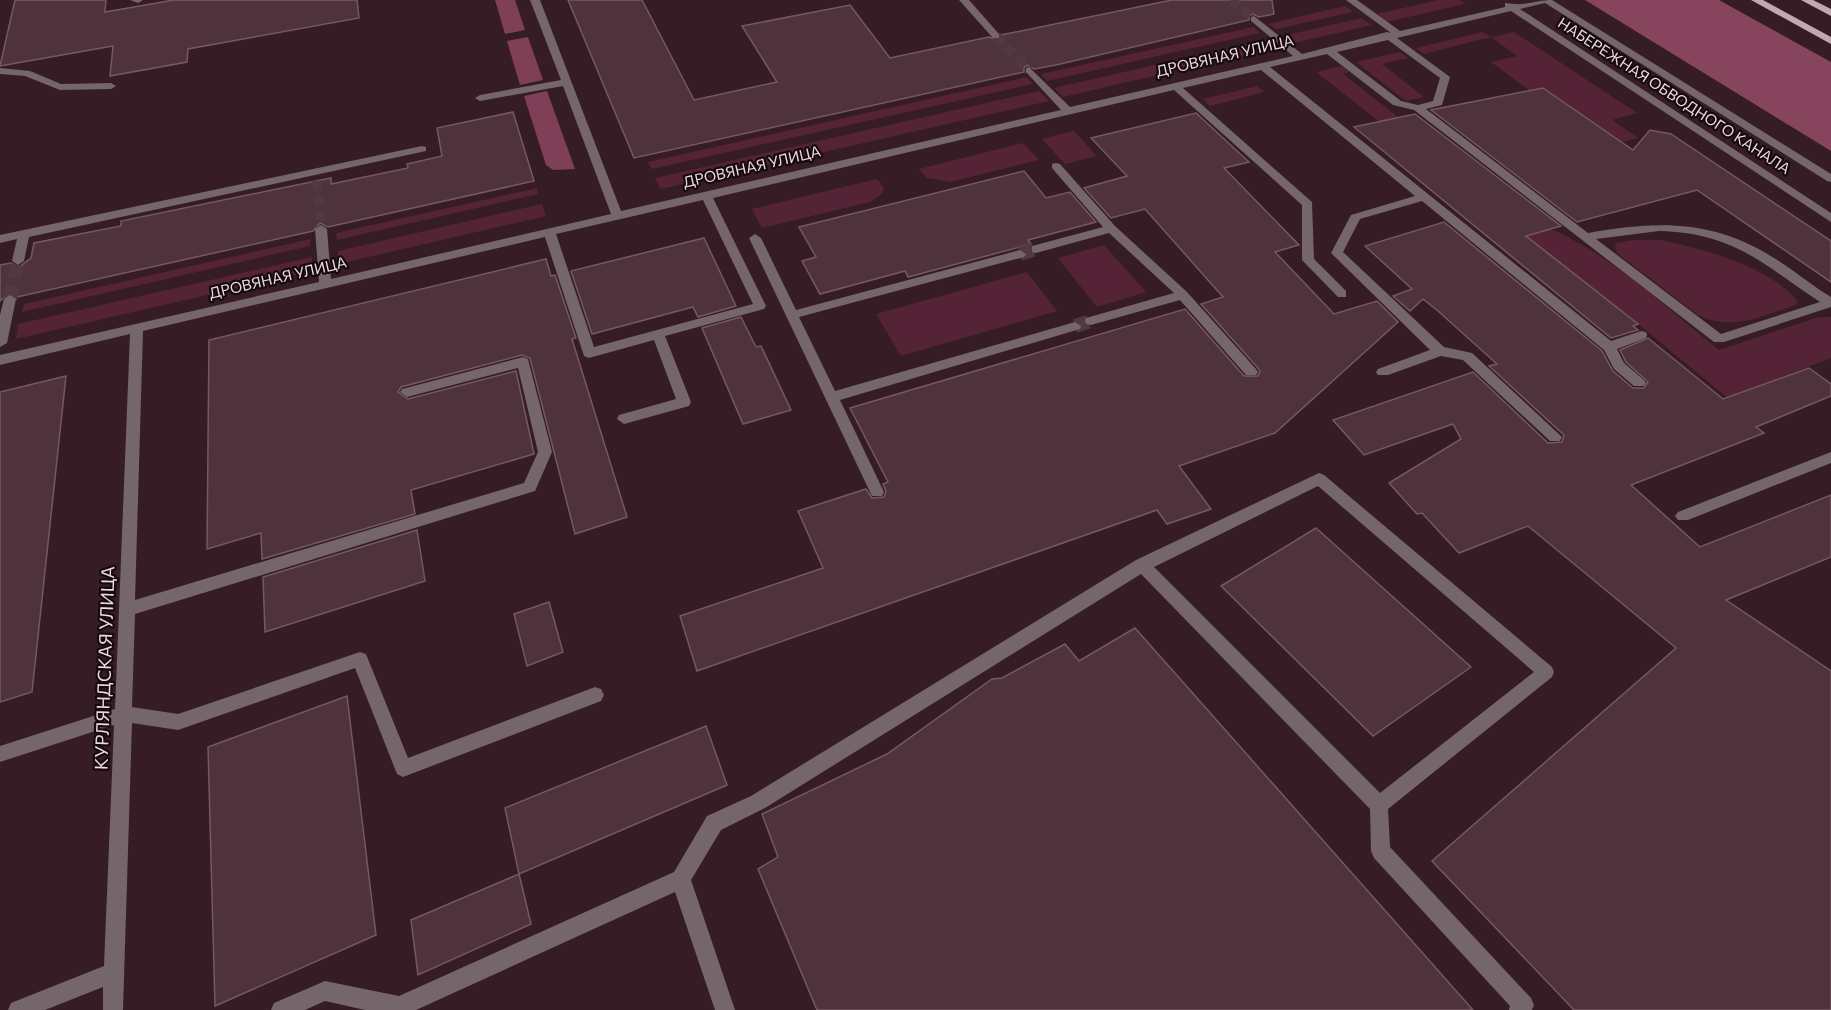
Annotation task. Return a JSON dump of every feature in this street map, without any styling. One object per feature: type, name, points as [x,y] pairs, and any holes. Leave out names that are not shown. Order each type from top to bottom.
[{"type":"main road","points":[[1756,0],[1831,41]]},
{"type":"main road","points":[[1806,0],[1831,13]]},
{"type":"street","points":[[535,0],[617,215]]},
{"type":"street","points":[[964,0],[996,36]]},
{"type":"street","points":[[1351,0],[1445,77],[1438,103],[1418,108]]},
{"type":"street","name":"НАБЕРЕЖНАЯ ОБВОДНОГО КАНАЛА","points":[[1500,0],[1831,218]]},
{"type":"street","name":"ДРОВЯНАЯ УЛИЦА","points":[[0,360],[1327,49],[1546,0]]},
{"type":"street","name":"НАБЕРЕЖНАЯ ОБВОДНОГО КАНАЛА","points":[[1546,0],[1831,179]]},
{"type":"street","points":[[1254,18],[1299,56]]},
{"type":"street","points":[[1327,49],[1396,103],[1418,108],[1719,339],[1831,303]]},
{"type":"street","points":[[1261,65],[1609,347],[1619,366],[1639,383]]},
{"type":"street","points":[[1029,70],[1067,110]]},
{"type":"street","points":[[0,71],[27,73],[60,87],[111,86]]},
{"type":"street","points":[[480,98],[566,82]]},
{"type":"street","points":[[1174,85],[1308,204],[1308,260],[1342,294]]},
{"type":"street","points":[[0,239],[317,176],[422,149]]},
{"type":"street","points":[[1056,166],[1111,229],[1183,295],[1251,372]]},
{"type":"street","points":[[549,231],[589,353],[760,306],[706,194]]},
{"type":"street","points":[[1424,197],[1355,217],[1337,253],[1440,351]]},
{"type":"street","points":[[1586,237],[1644,227],[1683,228],[1729,238],[1770,260],[1831,303]]},
{"type":"street","points":[[321,229],[326,284]]},
{"type":"street","points":[[1036,249],[1111,229]]},
{"type":"street","points":[[18,261],[24,234]]},
{"type":"street","points":[[755,238],[878,492]]},
{"type":"street","points":[[792,315],[1020,254]]},
{"type":"street","points":[[1091,321],[1183,295]]},
{"type":"street","points":[[0,343],[10,299]]},
{"type":"street","points":[[832,397],[1076,326]]},
{"type":"street","name":"КУРЛЯНДСКАЯ УЛИЦА","points":[[113,1010],[137,328]]},
{"type":"street","points":[[624,419],[684,402],[658,334]]},
{"type":"street","points":[[1609,347],[1641,335]]},
{"type":"street","points":[[1383,372],[1440,351],[1467,356],[1555,437]]},
{"type":"street","points":[[126,610],[530,487],[545,452],[523,362],[407,392]]},
{"type":"street","points":[[1683,516],[1831,457]]},
{"type":"street","points":[[281,1010],[325,991],[399,1007],[681,879],[714,823],[758,802],[1142,565],[1319,479],[1546,672],[1379,805]]},
{"type":"street","points":[[1142,565],[1379,805],[1380,851],[1524,1005],[1519,1010]]},
{"type":"street","points":[[0,754],[124,714],[178,722],[360,659],[403,768],[595,694]]},
{"type":"street","points":[[681,879],[725,1010]]},
{"type":"street","points":[[18,1010],[114,973]]},
{"type":"shaded area","points":[[495,0],[515,0],[525,30],[505,34]]},
{"type":"shaded area","points":[[1439,0],[1459,0],[1465,4],[1387,22],[1376,14]]},
{"type":"shaded area","points":[[1585,0],[1719,0],[1831,62],[1831,151]]},
{"type":"shaded area","points":[[1345,6],[1353,12],[1276,29],[1268,24]]},
{"type":"shaded area","points":[[1361,18],[1372,25],[1294,43],[1283,36]]},
{"type":"shaded area","points":[[1253,27],[1260,33],[1047,81],[1041,74]]},
{"type":"shaded area","points":[[1482,32],[1491,37],[1424,54],[1416,48]]},
{"type":"shaded area","points":[[1514,32],[1637,113],[1612,120],[1638,138],[1621,142],[1543,88],[1530,91],[1491,62],[1517,56],[1491,37]]},
{"type":"shaded area","points":[[528,37],[543,80],[520,85],[507,41]]},
{"type":"shaded area","points":[[1268,39],[1278,47],[1063,97],[1054,88]]},
{"type":"shaded area","points":[[1400,52],[1408,58],[1382,64],[1424,97],[1406,101],[1356,62]]},
{"type":"shaded area","points":[[1341,66],[1349,72],[1343,74],[1531,221],[1557,232],[1607,260],[1719,350],[1819,317],[1831,317],[1831,358],[1728,398],[1638,324],[1316,72]]},
{"type":"shaded area","points":[[1027,77],[1033,84],[652,169],[648,162]]},
{"type":"shaded area","points":[[1257,86],[1264,92],[1210,106],[1203,99]]},
{"type":"shaded area","points":[[547,91],[575,169],[553,170],[546,165],[524,96]]},
{"type":"shaded area","points":[[1039,91],[1049,101],[660,189],[655,178]]},
{"type":"shaded area","points":[[1074,131],[1097,156],[1065,164],[1042,139]]},
{"type":"shaded area","points":[[1023,143],[1039,160],[951,182],[927,178],[919,169]]},
{"type":"shaded area","points":[[877,179],[884,188],[882,194],[870,202],[762,228],[752,209]]},
{"type":"shaded area","points":[[537,188],[538,194],[337,240],[336,233]]},
{"type":"shaded area","points":[[542,204],[546,216],[338,264],[338,251]]},
{"type":"shaded area","points":[[310,239],[310,246],[22,312],[24,304]]},
{"type":"shaded area","points":[[1633,240],[1660,240],[1715,254],[1754,269],[1786,290],[1798,302],[1759,317],[1735,322],[1711,320],[1698,315],[1618,254],[1615,248],[1616,243]]},
{"type":"shaded area","points":[[1104,245],[1146,292],[1097,307],[1058,258]]},
{"type":"shaded area","points":[[312,257],[312,271],[16,339],[18,324]]},
{"type":"shaded area","points":[[1027,272],[1057,311],[901,356],[876,314]]},
{"type":"building","points":[[15,0],[106,0],[105,12],[174,0],[357,0],[359,18],[188,49],[187,62],[110,76],[113,46],[0,66]]},
{"type":"building","points":[[568,0],[642,0],[694,100],[777,82],[742,26],[850,5],[890,58],[989,37],[999,40],[1001,35],[1172,0],[1272,0],[1274,14],[1259,17],[1253,14],[1249,16],[1249,20],[1056,65],[1034,69],[1028,65],[1024,67],[1024,72],[634,158]]},
{"type":"building","points":[[1543,88],[1633,150],[1650,130],[1671,134],[1831,241],[1831,282],[1697,190],[1577,222],[1431,110]]},
{"type":"building","points":[[513,112],[534,181],[328,227],[320,223],[313,231],[17,297],[9,293],[0,301],[0,265],[11,263],[19,267],[31,258],[34,243],[121,226],[121,221],[331,178],[331,184],[408,168],[407,164],[442,156],[437,128]]},
{"type":"building","points":[[1196,113],[1249,162],[1224,168],[1299,245],[1275,252],[1334,314],[1377,301],[1398,322],[1275,433],[1179,466],[1211,509],[1167,524],[1157,510],[697,671],[680,616],[823,568],[798,511],[866,489],[872,498],[884,497],[886,491],[883,484],[888,482],[850,408],[1185,309],[1244,376],[1258,376],[1260,371],[1258,368],[1201,304],[1223,297],[1145,209],[1111,218],[1084,188],[1127,176],[1091,138]]},
{"type":"building","points":[[1415,114],[1561,226],[1526,236],[1638,324],[1633,326],[1638,330],[1611,338],[1354,127]]},
{"type":"building","points":[[1024,171],[1046,198],[1070,192],[1096,222],[1028,240],[1031,244],[908,277],[905,271],[820,294],[802,261],[816,257],[799,227]]},
{"type":"building","points":[[1444,222],[1602,351],[1613,371],[1633,388],[1644,388],[1648,382],[1626,362],[1620,350],[1648,338],[1723,399],[1809,368],[1831,384],[1831,396],[1756,427],[1764,433],[1631,485],[1700,547],[1831,495],[1831,557],[1726,600],[1831,671],[1831,1010],[1574,1010],[1432,861],[1676,648],[1528,526],[1459,553],[1422,513],[1417,514],[1389,483],[1461,439],[1453,424],[1364,455],[1333,420],[1473,372],[1548,443],[1562,442],[1564,435],[1489,366],[1497,364],[1438,311],[1423,299],[1410,311],[1393,296],[1412,289],[1365,246]]},
{"type":"building","points":[[704,238],[736,306],[698,317],[693,307],[592,334],[571,271]]},
{"type":"building","points":[[546,259],[551,276],[555,275],[576,338],[572,339],[627,517],[575,534],[530,358],[522,355],[401,387],[398,392],[408,399],[516,371],[534,454],[411,490],[415,514],[262,559],[261,533],[207,549],[209,340]]},
{"type":"building","points":[[741,317],[756,347],[761,346],[791,410],[743,424],[702,328]]},
{"type":"building","points":[[66,376],[32,692],[0,702],[0,392]]},
{"type":"building","points":[[1316,528],[1471,667],[1373,736],[1221,586]]},
{"type":"building","points":[[417,530],[425,581],[265,632],[263,577]]},
{"type":"building","points":[[549,602],[563,652],[527,666],[514,614]]},
{"type":"building","points":[[1135,628],[1473,1010],[817,1010],[758,869],[778,857],[762,814],[887,754],[992,679],[1002,678],[1065,644],[1079,661]]},
{"type":"building","points":[[347,696],[376,935],[215,1006],[208,747]]},
{"type":"building","points":[[706,726],[727,785],[519,874],[505,808]]},
{"type":"building","points":[[519,874],[531,924],[418,975],[411,920]]},
{"type":"tunnel","points":[[1231,0],[1254,19]]},
{"type":"tunnel","points":[[996,36],[1029,70]]},
{"type":"tunnel","points":[[317,181],[321,229]]},
{"type":"tunnel","points":[[1020,254],[1036,249]]},
{"type":"tunnel","points":[[10,299],[18,261]]},
{"type":"tunnel","points":[[1075,326],[1091,321]]}]
